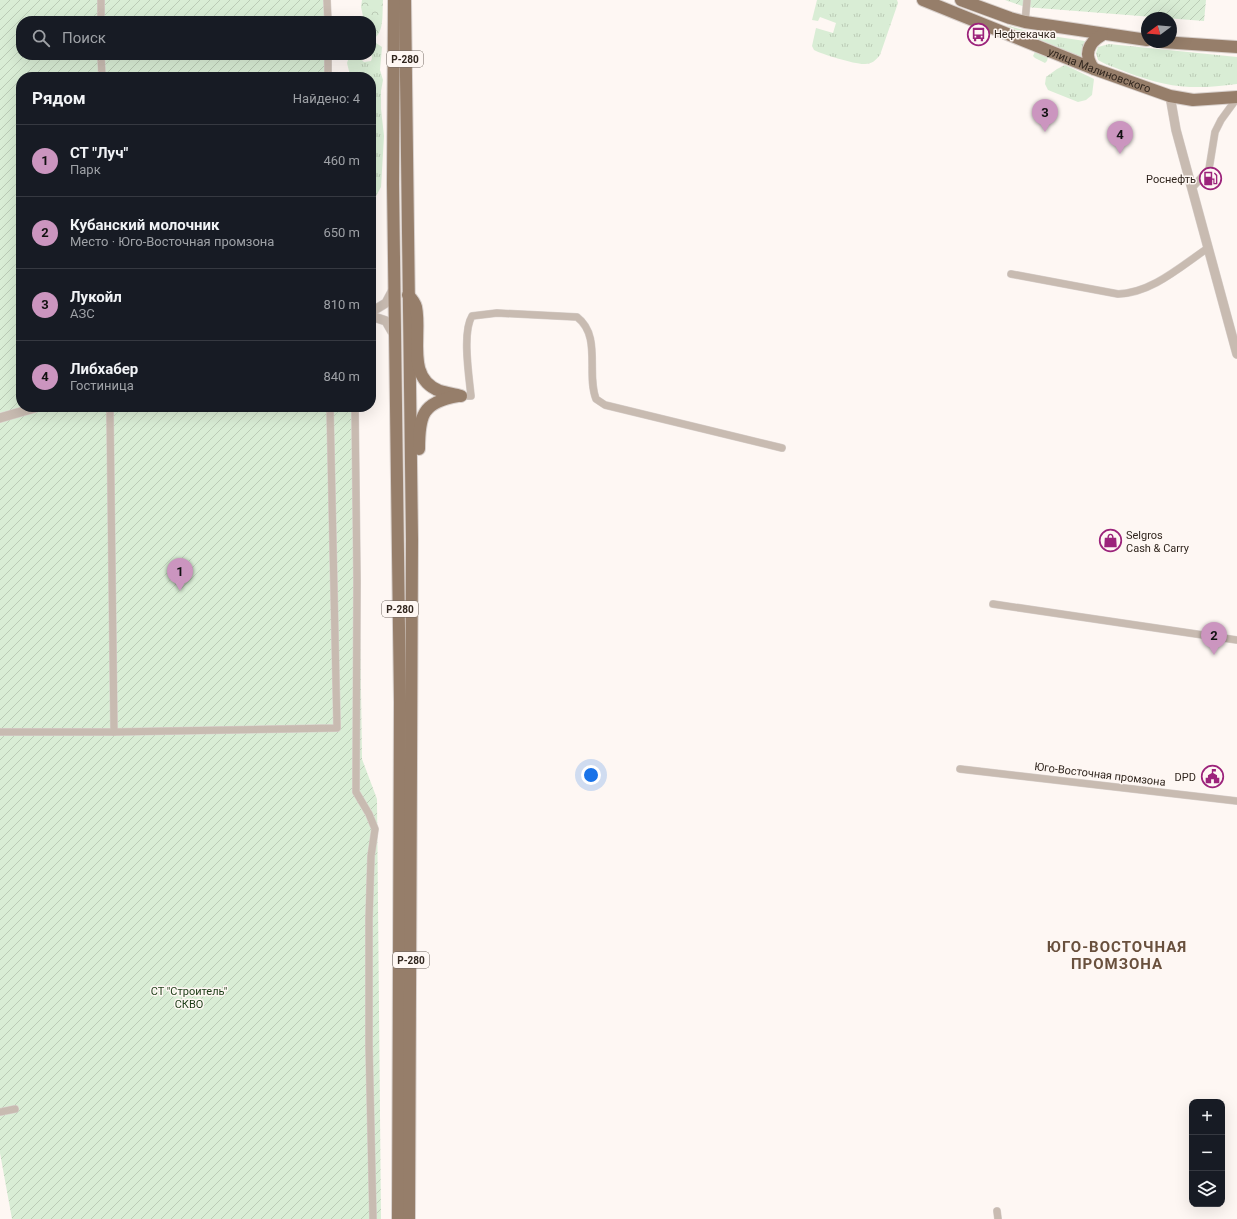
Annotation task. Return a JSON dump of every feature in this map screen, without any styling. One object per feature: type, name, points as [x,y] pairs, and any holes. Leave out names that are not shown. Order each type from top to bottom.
[{"type":"highway","name":"Р-280","points":[[394,0],[393,184],[400,702],[398,1219]]},
{"type":"highway","name":"Р-280","points":[[405,0],[406,185],[411,489],[410,1219]]},
{"type":"highway","name":"улица Малиновского","points":[[923,0],[1094,69],[1170,96],[1193,100],[1234,97]]},
{"type":"highway","points":[[961,0],[1025,22],[1102,35],[1141,39]]},
{"type":"highway","points":[[1094,69],[1088,58],[1087,50],[1093,41],[1102,35]]},
{"type":"highway","points":[[1177,43],[1237,47]]},
{"type":"highway","points":[[1213,46],[1237,50]]},
{"type":"highway","points":[[393,184],[403,182],[406,185]]},
{"type":"highway","points":[[408,295],[416,306],[418,368],[423,378],[430,386],[439,391],[461,396]]},
{"type":"highway","points":[[398,484],[405,489],[411,489],[419,486],[419,428],[420,419],[425,411],[436,403],[448,398],[461,396]]},
{"type":"street","points":[[101,0],[101,16]]},
{"type":"street","points":[[327,0],[328,16]]},
{"type":"street","points":[[1025,22],[1027,0]]},
{"type":"street","points":[[101,60],[102,72]]},
{"type":"street","points":[[328,60],[328,72]]},
{"type":"street","points":[[1170,96],[1176,130],[1237,354]]},
{"type":"street","points":[[1192,188],[1209,169],[1215,132],[1234,97]]},
{"type":"street","points":[[1011,274],[1118,294],[1127,293],[1146,288],[1208,248]]},
{"type":"street","points":[[376,309],[386,303],[391,296],[395,282]]},
{"type":"street","points":[[461,396],[471,396],[467,334],[468,322],[472,316],[497,313],[569,316],[577,318],[583,322],[588,330],[591,339],[593,392],[596,399],[604,404],[782,448]]},
{"type":"street","points":[[376,318],[386,321],[396,340]]},
{"type":"street","points":[[0,418],[21,412]]},
{"type":"street","points":[[110,412],[114,732]]},
{"type":"street","points":[[0,732],[114,732],[336,728],[330,412]]},
{"type":"street","points":[[355,412],[357,581],[356,792],[369,814],[375,828],[371,856],[369,919],[369,1053],[374,1219]]},
{"type":"street","points":[[993,604],[1237,640]]},
{"type":"street","name":"Юго-Восточная промзона","points":[[960,769],[1237,801]]},
{"type":"street","points":[[0,1112],[15,1109]]},
{"type":"street","points":[[997,1211],[998,1219]]},
{"type":"green space","points":[[0,0],[329,0],[329,16],[16,16],[16,60],[329,60],[330,72],[16,72],[16,409],[0,413]]},
{"type":"green space","points":[[362,0],[383,0],[383,17],[381,28],[376,37],[376,16],[363,16],[361,7]]},
{"type":"green space","points":[[817,0],[897,0],[898,3],[880,55],[877,59],[870,63],[861,64],[839,59],[814,50],[812,46],[816,28],[833,33],[836,23],[820,17],[818,21],[812,20]]},
{"type":"green space","points":[[1005,0],[1206,0],[1204,21],[1177,19],[1177,12],[1141,12],[1141,16],[1025,7]]},
{"type":"green space","points":[[1005,25],[1038,34],[1085,41],[1081,57]]},
{"type":"green space","points":[[376,43],[382,47],[380,70],[383,80],[381,91],[381,109],[384,136],[381,187],[376,196],[376,72],[349,72],[347,63],[348,60],[362,60],[364,62],[376,60]]},
{"type":"green space","points":[[1109,44],[1237,57],[1237,84],[1194,87],[1155,81],[1108,65],[1098,60],[1096,53],[1098,47]]},
{"type":"green space","points":[[1035,52],[1048,57],[1047,61],[1045,63],[1035,58],[1033,56]]},
{"type":"green space","points":[[1065,65],[1094,79],[1092,95],[1086,100],[1078,102],[1048,90],[1045,84],[1046,77]]},
{"type":"green space","name":"СТ \"Строитель\" СКВО","points":[[37,412],[357,412],[362,759],[377,799],[381,1219],[12,1219],[0,1153],[0,422]]},
{"type":"place","name":"Нефтекачка","points":[[979,34]]},
{"type":"place","name":"Лукойл","points":[[1045,132]]},
{"type":"place","name":"Либхабер","points":[[1120,154]]},
{"type":"place","name":"Роснефть","points":[[1211,179]]},
{"type":"place","name":"Selgros Cash & Carry","points":[[1111,541]]},
{"type":"place","name":"СТ \"Луч\"","points":[[180,591]]},
{"type":"place","name":"Кубанский молочник","points":[[1214,655]]},
{"type":"place","name":"DPD","points":[[1212,777]]},
{"type":"district","name":"ЮГО-ВОСТОЧНАЯ ПРОМЗОНА","points":[[1117,956]]}]
